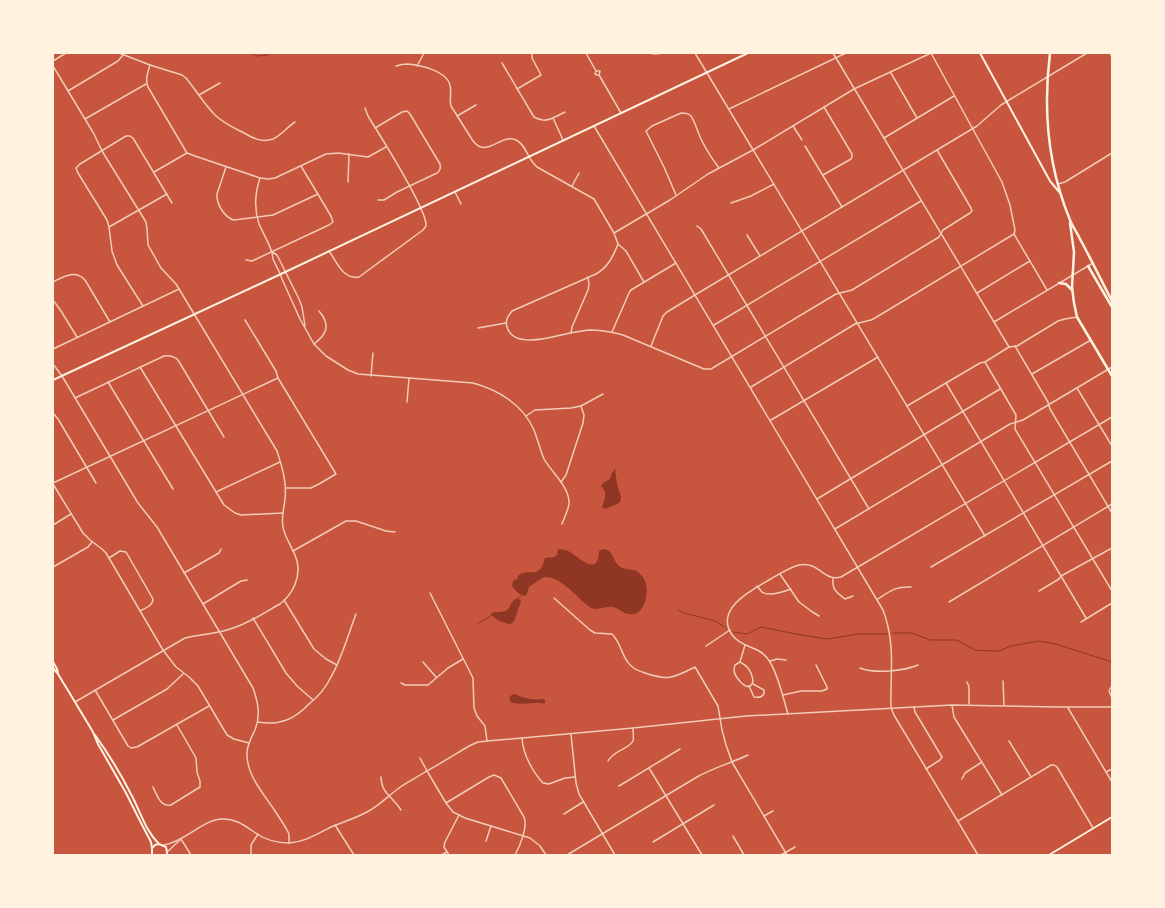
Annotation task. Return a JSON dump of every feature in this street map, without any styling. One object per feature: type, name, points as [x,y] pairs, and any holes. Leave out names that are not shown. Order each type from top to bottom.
[{"type":"highway","points":[[1050,53],[1047,108],[1053,164],[1070,221],[1112,301]]},
{"type":"highway","points":[[1070,221],[1074,252],[1072,290],[1077,317],[1112,376]]},
{"type":"highway","points":[[1088,266],[1112,307]]},
{"type":"highway","points":[[1059,283],[1066,284],[1072,290]]},
{"type":"main road","points":[[53,380],[748,53]]},
{"type":"main road","points":[[980,53],[1052,185],[1061,194]]},
{"type":"main road","points":[[53,662],[58,674]]},
{"type":"main road","points":[[53,668],[101,743],[129,791],[149,833],[159,844]]},
{"type":"main road","points":[[93,732],[151,842],[152,855]]},
{"type":"main road","points":[[1049,855],[1112,817]]},
{"type":"main road","points":[[152,848],[155,845],[164,845],[166,847],[167,855]]},
{"type":"street","points":[[53,60],[66,53]]},
{"type":"street","points":[[119,53],[182,75],[206,106],[221,120],[229,126],[255,139],[265,140],[274,138],[283,133],[295,122]]},
{"type":"street","points":[[417,66],[424,53]]},
{"type":"street","points":[[517,89],[541,75],[532,58],[532,53]]},
{"type":"street","points":[[586,53],[596,71],[600,71],[599,75],[621,113]]},
{"type":"street","points":[[649,53],[663,53]]},
{"type":"street","points":[[696,53],[985,536]]},
{"type":"street","points":[[833,53],[1009,347]]},
{"type":"street","points":[[729,109],[846,53]]},
{"type":"street","points":[[614,233],[719,168],[753,150],[854,89],[931,53],[972,129],[997,171],[1010,205],[1015,230],[1014,234],[1047,290]]},
{"type":"street","points":[[651,346],[663,316],[667,312],[972,129],[980,124],[996,108],[1087,53]]},
{"type":"street","points":[[1110,53],[1112,57]]},
{"type":"street","points":[[68,90],[118,61],[123,55]]},
{"type":"street","points":[[502,63],[534,117],[541,120],[548,120],[565,112]]},
{"type":"street","points":[[396,66],[408,64],[435,70],[447,78],[450,85],[450,103],[473,141],[479,147],[488,147],[512,138],[519,141],[528,157],[537,167],[594,199],[614,233],[618,244],[626,251],[644,282]]},
{"type":"street","points":[[150,65],[147,74],[147,84],[187,153],[226,167],[260,178],[268,179],[275,178],[326,154],[338,152],[368,157],[386,147]]},
{"type":"street","points":[[53,66],[85,119],[102,151],[139,210],[147,226],[148,245],[161,268],[174,281],[276,451],[284,477],[285,488],[283,527],[297,561],[298,574],[294,588],[284,600],[253,618],[234,628],[185,638],[75,702]]},
{"type":"street","points":[[890,72],[917,118]]},
{"type":"street","points":[[199,95],[220,83]]},
{"type":"street","points":[[85,119],[147,84]]},
{"type":"street","points":[[884,138],[954,96]]},
{"type":"street","points":[[457,116],[476,105]]},
{"type":"street","points":[[823,175],[852,157],[852,154],[824,107]]},
{"type":"street","points":[[329,251],[344,274],[347,276],[356,277],[362,275],[425,228],[426,222],[421,208],[410,186],[374,128],[365,108]]},
{"type":"street","points":[[374,128],[402,112],[407,112],[410,114],[440,164],[440,170],[437,174],[384,200],[378,200]]},
{"type":"street","points":[[676,195],[646,131],[652,126],[681,113],[688,114],[693,119],[709,153],[719,168]]},
{"type":"street","points":[[553,118],[563,140]]},
{"type":"street","points":[[594,126],[878,599],[889,627],[892,670],[891,696],[894,715],[978,855]]},
{"type":"street","points":[[793,126],[802,140]]},
{"type":"street","points":[[143,306],[117,265],[112,251],[110,227],[76,168],[80,164],[126,136],[130,136],[133,138],[172,203]]},
{"type":"street","points":[[805,146],[842,207]]},
{"type":"street","points":[[618,244],[608,264],[602,270],[516,308],[507,318],[506,323],[510,333],[524,340],[591,330],[623,334],[708,370],[839,293],[852,290],[939,237],[943,230],[970,213],[972,211],[971,208],[937,150]]},
{"type":"street","points":[[154,172],[187,153]]},
{"type":"street","points":[[1058,184],[1065,182],[1112,153]]},
{"type":"street","points":[[348,182],[349,154]]},
{"type":"street","points":[[246,260],[252,261],[333,222],[301,166]]},
{"type":"street","points":[[226,167],[216,199],[226,216],[234,220],[270,216],[318,194]]},
{"type":"street","points":[[572,186],[579,173]]},
{"type":"street","points":[[260,178],[255,192],[259,224],[282,279],[314,344],[326,356],[348,370],[358,374],[466,382],[480,385],[501,394],[518,407],[526,416],[533,428],[547,464],[566,489],[569,504],[562,524]]},
{"type":"street","points":[[731,203],[751,196],[774,184]]},
{"type":"street","points":[[455,192],[461,204]]},
{"type":"street","points":[[110,227],[167,194]]},
{"type":"street","points":[[714,325],[921,201]]},
{"type":"street","points":[[697,226],[701,229],[869,509]]},
{"type":"street","points":[[751,387],[857,323],[876,318],[1014,234]]},
{"type":"street","points":[[747,235],[760,256]]},
{"type":"street","points":[[272,252],[277,255],[302,307],[306,328]]},
{"type":"street","points":[[976,293],[1030,261]]},
{"type":"street","points":[[612,332],[631,290],[676,263]]},
{"type":"street","points":[[994,322],[1092,263]]},
{"type":"street","points":[[53,282],[76,274],[82,277],[110,322]]},
{"type":"street","points":[[571,333],[572,327],[588,290],[588,277]]},
{"type":"street","points":[[53,349],[179,289]]},
{"type":"street","points":[[53,300],[77,337]]},
{"type":"street","points":[[314,344],[324,335],[327,326],[319,311]]},
{"type":"street","points":[[907,406],[980,363],[985,362],[1009,347],[1015,346],[1058,321],[1077,317]]},
{"type":"street","points":[[245,320],[336,474],[311,488],[285,488]]},
{"type":"street","points":[[478,328],[506,323]]},
{"type":"street","points":[[1032,374],[1091,340]]},
{"type":"street","points":[[1015,346],[1048,402],[1050,409],[1112,513]]},
{"type":"street","points":[[371,376],[373,353]]},
{"type":"street","points":[[75,398],[164,356],[170,355],[178,360],[224,437]]},
{"type":"street","points":[[771,420],[878,357]]},
{"type":"street","points":[[985,362],[1016,415],[1015,429],[1112,591]]},
{"type":"street","points":[[53,364],[62,376],[138,503],[157,527],[253,688],[259,709],[258,721],[249,743],[247,753],[250,769],[269,803],[275,810],[289,834],[289,843]]},
{"type":"street","points":[[140,367],[224,505],[234,513],[283,513]]},
{"type":"street","points":[[835,529],[1010,424],[1023,420],[1112,367]]},
{"type":"street","points":[[249,743],[229,737],[198,686],[176,667],[163,650],[109,558],[102,549],[83,533],[53,483],[278,378]]},
{"type":"street","points":[[407,402],[409,378]]},
{"type":"street","points":[[108,382],[173,489]]},
{"type":"street","points":[[946,383],[1086,618]]},
{"type":"street","points":[[1077,388],[1112,446]]},
{"type":"street","points":[[818,499],[1000,389]]},
{"type":"street","points":[[526,416],[535,410],[581,406],[603,394]]},
{"type":"street","points":[[561,482],[566,475],[583,423],[584,415],[581,406]]},
{"type":"street","points":[[53,413],[96,483]]},
{"type":"street","points":[[788,714],[783,695],[770,661],[758,650],[737,640],[730,630],[728,623],[729,612],[738,600],[757,586],[798,566],[805,565],[816,567],[824,574],[832,578],[841,577],[1112,417]]},
{"type":"street","points":[[931,567],[1112,461]]},
{"type":"street","points":[[216,492],[280,462]]},
{"type":"street","points":[[949,602],[1112,504]]},
{"type":"street","points":[[53,525],[71,514]]},
{"type":"street","points":[[293,551],[346,521],[356,521],[386,531],[395,532]]},
{"type":"street","points":[[53,567],[88,547],[92,542]]},
{"type":"street","points":[[1040,591],[1059,579],[1061,576],[1112,548]]},
{"type":"street","points":[[184,573],[218,553],[221,549]]},
{"type":"street","points":[[109,558],[120,551],[126,552],[150,593],[153,599],[152,604],[140,611]]},
{"type":"street","points":[[780,574],[799,602],[819,616]]},
{"type":"street","points":[[832,578],[832,586],[845,599],[853,596]]},
{"type":"street","points":[[203,604],[241,581],[248,580]]},
{"type":"street","points":[[757,586],[762,592],[770,594],[784,592],[791,589]]},
{"type":"street","points":[[878,599],[897,587],[911,587]]},
{"type":"street","points":[[430,593],[473,678],[474,708],[485,726],[487,741]]},
{"type":"street","points":[[554,598],[590,630],[595,633],[612,634],[617,639],[628,663],[637,671],[659,678],[665,678],[679,675],[695,667],[718,706],[726,746],[732,762],[787,855]]},
{"type":"street","points":[[284,600],[314,649],[326,659],[337,665]]},
{"type":"street","points":[[1081,622],[1112,603]]},
{"type":"street","points":[[258,721],[271,723],[286,721],[300,714],[314,700],[328,684],[337,665],[356,614]]},
{"type":"street","points":[[253,618],[286,673],[297,686],[314,700]]},
{"type":"street","points":[[706,646],[730,630]]},
{"type":"street","points":[[745,645],[740,662],[735,665],[734,671],[744,685],[749,686],[754,697],[758,698],[762,696],[764,694],[764,690],[752,684]]},
{"type":"street","points":[[770,661],[777,659],[786,660]]},
{"type":"street","points":[[401,683],[405,685],[428,685],[448,668],[464,660]]},
{"type":"street","points":[[423,662],[436,677]]},
{"type":"street","points":[[740,662],[750,671],[752,684]]},
{"type":"street","points":[[783,695],[795,691],[827,690],[827,687],[816,665]]},
{"type":"street","points":[[860,668],[867,671],[892,670],[918,665]]},
{"type":"street","points":[[113,720],[167,689],[184,674]]},
{"type":"street","points":[[1004,681],[1004,705]]},
{"type":"street","points":[[967,682],[969,687],[970,704]]},
{"type":"street","points":[[1112,685],[1109,693],[1112,698]]},
{"type":"street","points":[[95,690],[128,746],[131,748],[137,747],[210,706]]},
{"type":"street","points":[[164,845],[181,839],[210,823],[221,819],[239,822],[258,834],[272,840],[289,843],[312,838],[335,825],[352,820],[368,812],[399,788],[478,742],[746,716],[970,704],[1112,707]]},
{"type":"street","points":[[952,705],[954,717],[1002,795]]},
{"type":"street","points":[[914,707],[915,712],[942,757],[940,760],[926,768]]},
{"type":"street","points":[[1068,707],[1112,782]]},
{"type":"street","points":[[153,787],[162,803],[166,805],[171,804],[200,787],[196,758],[177,725]]},
{"type":"street","points":[[608,761],[611,756],[631,744],[634,737],[633,728]]},
{"type":"street","points":[[571,733],[575,777],[579,794],[615,855]]},
{"type":"street","points":[[521,738],[524,753],[543,783],[549,784],[565,778],[575,777]]},
{"type":"street","points":[[1009,741],[1031,777]]},
{"type":"street","points":[[619,786],[680,749]]},
{"type":"street","points":[[568,855],[706,772],[748,755]]},
{"type":"street","points":[[420,758],[449,808],[459,815],[535,841],[546,855]]},
{"type":"street","points":[[962,779],[965,773],[982,762]]},
{"type":"street","points":[[958,821],[1051,765],[1054,765],[1057,767],[1093,828]]},
{"type":"street","points":[[649,768],[702,855]]},
{"type":"street","points":[[1106,772],[1112,769]]},
{"type":"street","points":[[446,803],[489,776],[499,776],[526,822],[523,836],[515,855]]},
{"type":"street","points":[[381,777],[382,787],[398,804],[401,810]]},
{"type":"street","points":[[564,814],[583,802]]},
{"type":"street","points":[[653,842],[714,805]]},
{"type":"street","points":[[764,816],[773,811]]},
{"type":"street","points":[[448,855],[444,847],[445,842],[459,815]]},
{"type":"street","points":[[335,825],[354,855]]},
{"type":"street","points":[[486,841],[491,826]]},
{"type":"street","points":[[251,855],[251,845],[258,834]]},
{"type":"street","points":[[732,836],[744,855]]},
{"type":"street","points":[[167,852],[181,839]]},
{"type":"street","points":[[181,839],[191,855]]},
{"type":"street","points":[[781,855],[795,847]]},
{"type":"street","points":[[441,855],[447,852]]},
{"type":"shaded area","points":[[615,469],[621,497],[620,502],[605,509],[602,507],[605,498],[605,491],[601,486],[610,479]]},
{"type":"shaded area","points":[[558,549],[568,551],[584,562],[592,565],[596,563],[598,559],[599,551],[603,549],[609,551],[619,566],[625,569],[637,571],[644,578],[647,590],[644,605],[634,614],[626,613],[613,607],[597,609],[591,608],[563,584],[557,580],[545,577],[529,587],[525,596],[518,593],[512,586],[513,581],[522,573],[537,572],[540,570],[545,558],[554,557],[557,555]]},
{"type":"shaded area","points":[[517,598],[521,601],[515,620],[512,623],[502,622],[491,614],[493,612],[507,610]]},
{"type":"shaded area","points":[[514,694],[529,699],[544,699],[545,703],[512,703],[510,701],[510,696]]},
{"type":"waterway","points":[[251,53],[257,56],[268,55],[269,53]]},
{"type":"waterway","points":[[519,599],[521,595]]},
{"type":"waterway","points":[[678,610],[715,621],[726,628]]},
{"type":"waterway","points":[[477,624],[491,615]]},
{"type":"waterway","points":[[733,632],[747,634],[761,627],[828,639],[858,634],[887,634]]},
{"type":"waterway","points":[[893,633],[912,633],[930,640],[957,640],[975,650],[992,651],[999,651],[1011,646],[1039,641],[1056,644],[1112,662]]}]
